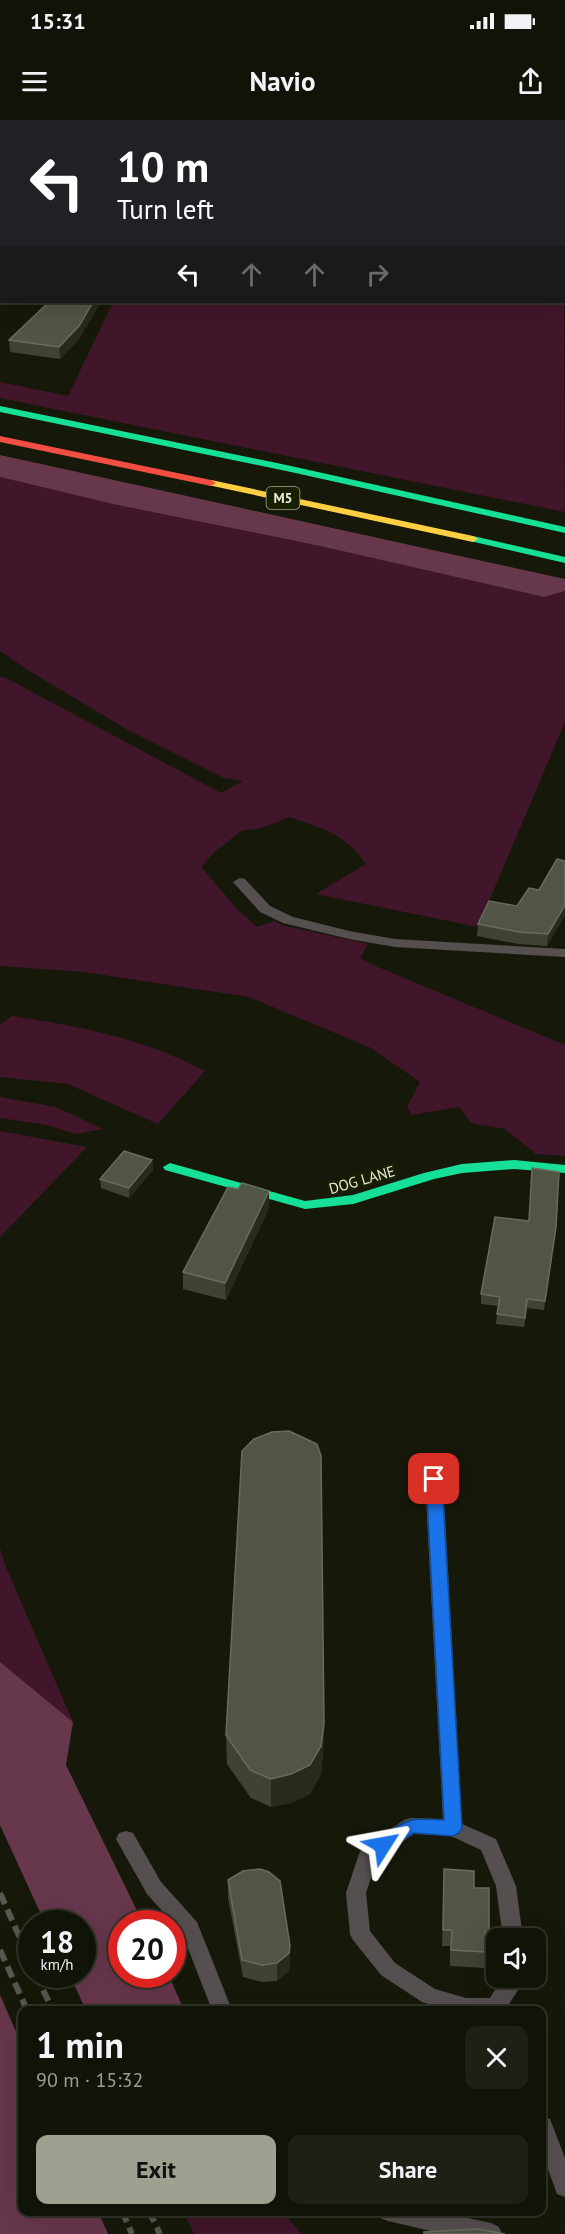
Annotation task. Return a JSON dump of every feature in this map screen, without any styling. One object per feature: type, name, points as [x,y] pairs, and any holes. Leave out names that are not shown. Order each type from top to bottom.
[{"type":"main road","name":"M5","points":[[0,409],[291,469],[565,530]]},
{"type":"main road","name":"M5","points":[[0,439],[446,532],[565,560]]},
{"type":"main road","name":"DOG LANE","points":[[170,1167],[305,1205],[327,1207],[347,1204],[430,1175],[463,1169],[532,1164],[565,1169]]},
{"type":"lane","points":[[240,882],[265,909],[288,920],[357,937],[395,943],[565,952]]},
{"type":"lane","points":[[434,1479],[453,1828]]},
{"type":"lane","points":[[463,2006],[429,1996],[388,1969],[360,1934],[356,1893],[369,1854],[411,1826],[453,1828],[489,1845],[506,1886],[512,1928]]},
{"type":"lane","points":[[126,1839],[154,1888],[190,1928],[220,2006]]},
{"type":"lane","points":[[497,2006],[509,1988]]},
{"type":"lane","points":[[546,2137],[565,2187]]},
{"type":"lane","points":[[410,2216],[491,2234]]},
{"type":"shaded area","points":[[113,303],[564,303],[565,512],[0,398],[0,382],[68,396]]},
{"type":"shaded area","points":[[0,455],[565,579],[565,591],[544,597],[320,546],[113,504],[0,477]]},
{"type":"shaded area","points":[[0,477],[113,504],[320,546],[544,597],[565,591],[565,722],[478,927],[316,894],[366,864],[350,845],[332,833],[290,817],[259,829],[243,830],[214,852],[201,867],[238,910],[257,927],[275,921],[281,925],[368,944],[360,958],[373,965],[565,1045],[565,1156],[536,1154],[505,1129],[471,1123],[459,1107],[412,1115],[407,1107],[420,1082],[371,1048],[249,997],[84,972],[0,966],[0,677],[6,678],[221,793],[243,781],[224,778],[128,730],[0,651]]},
{"type":"shaded area","points":[[12,1016],[111,1035],[159,1050],[205,1071],[158,1124],[68,1084],[0,1077],[0,1025]]},
{"type":"shaded area","points":[[0,1097],[56,1107],[103,1129],[76,1134],[47,1125],[0,1118]]},
{"type":"shaded area","points":[[0,1131],[87,1147],[0,1237]]},
{"type":"shaded area","points":[[0,1548],[5,1565],[73,1722],[0,1662]]},
{"type":"shaded area","points":[[0,1662],[73,1722],[66,1765],[137,1910],[108,1910],[108,1988],[174,1988],[182,2006],[84,2006],[76,1988],[96,1988],[96,1910],[39,1910],[0,1825]]},
{"type":"shaded area","points":[[0,1995],[18,2036],[18,2216],[100,2216],[108,2234],[0,2234]]},
{"type":"shaded area","points":[[185,2216],[286,2216],[302,2234],[194,2234]]},
{"type":"building","points":[[48,303],[92,303],[79,326],[59,347],[9,340]]},
{"type":"building","points":[[557,859],[565,861],[565,905],[548,934],[519,932],[478,924],[489,901],[517,906],[529,888],[539,890]]},
{"type":"building","points":[[124,1151],[152,1160],[129,1188],[100,1179]]},
{"type":"building","points":[[532,1168],[559,1172],[556,1227],[545,1301],[527,1299],[525,1318],[497,1314],[500,1297],[481,1294],[495,1217],[529,1221]]},
{"type":"building","points":[[242,1183],[269,1191],[225,1283],[183,1272],[228,1187],[238,1189]]},
{"type":"building","points":[[289,1431],[317,1444],[321,1456],[324,1724],[321,1746],[310,1765],[291,1774],[271,1779],[250,1770],[226,1735],[242,1451],[254,1439],[272,1432]]},
{"type":"building","points":[[260,1869],[269,1872],[280,1881],[290,1946],[289,1953],[277,1963],[262,1965],[242,1960],[228,1880],[243,1871]]},
{"type":"building","points":[[444,1869],[474,1871],[474,1888],[489,1888],[489,1928],[486,1928],[485,1932],[486,1952],[451,1950],[452,1930],[443,1930]]},
{"type":"building","points":[[478,2229],[505,2234],[424,2234],[424,2232]]},
{"type":"railway","points":[[0,1893],[18,1934]]},
{"type":"railway","points":[[0,1950],[25,2006]]},
{"type":"railway","points":[[42,1988],[51,2006]]},
{"type":"railway","points":[[124,2216],[132,2234]]},
{"type":"railway","points":[[151,2216],[160,2234]]},
{"type":"traffic: fast","points":[[0,409],[291,469],[565,530]]},
{"type":"traffic: fast","points":[[473,539],[565,560]]},
{"type":"traffic: fast","points":[[170,1167],[305,1205],[353,1200],[462,1168],[514,1164],[565,1169]]},
{"type":"traffic: slow","points":[[211,483],[473,539]]},
{"type":"traffic: jam","points":[[0,439],[211,483]]},
{"type":"route","points":[[383,1845],[411,1826],[453,1828],[434,1479]]}]
